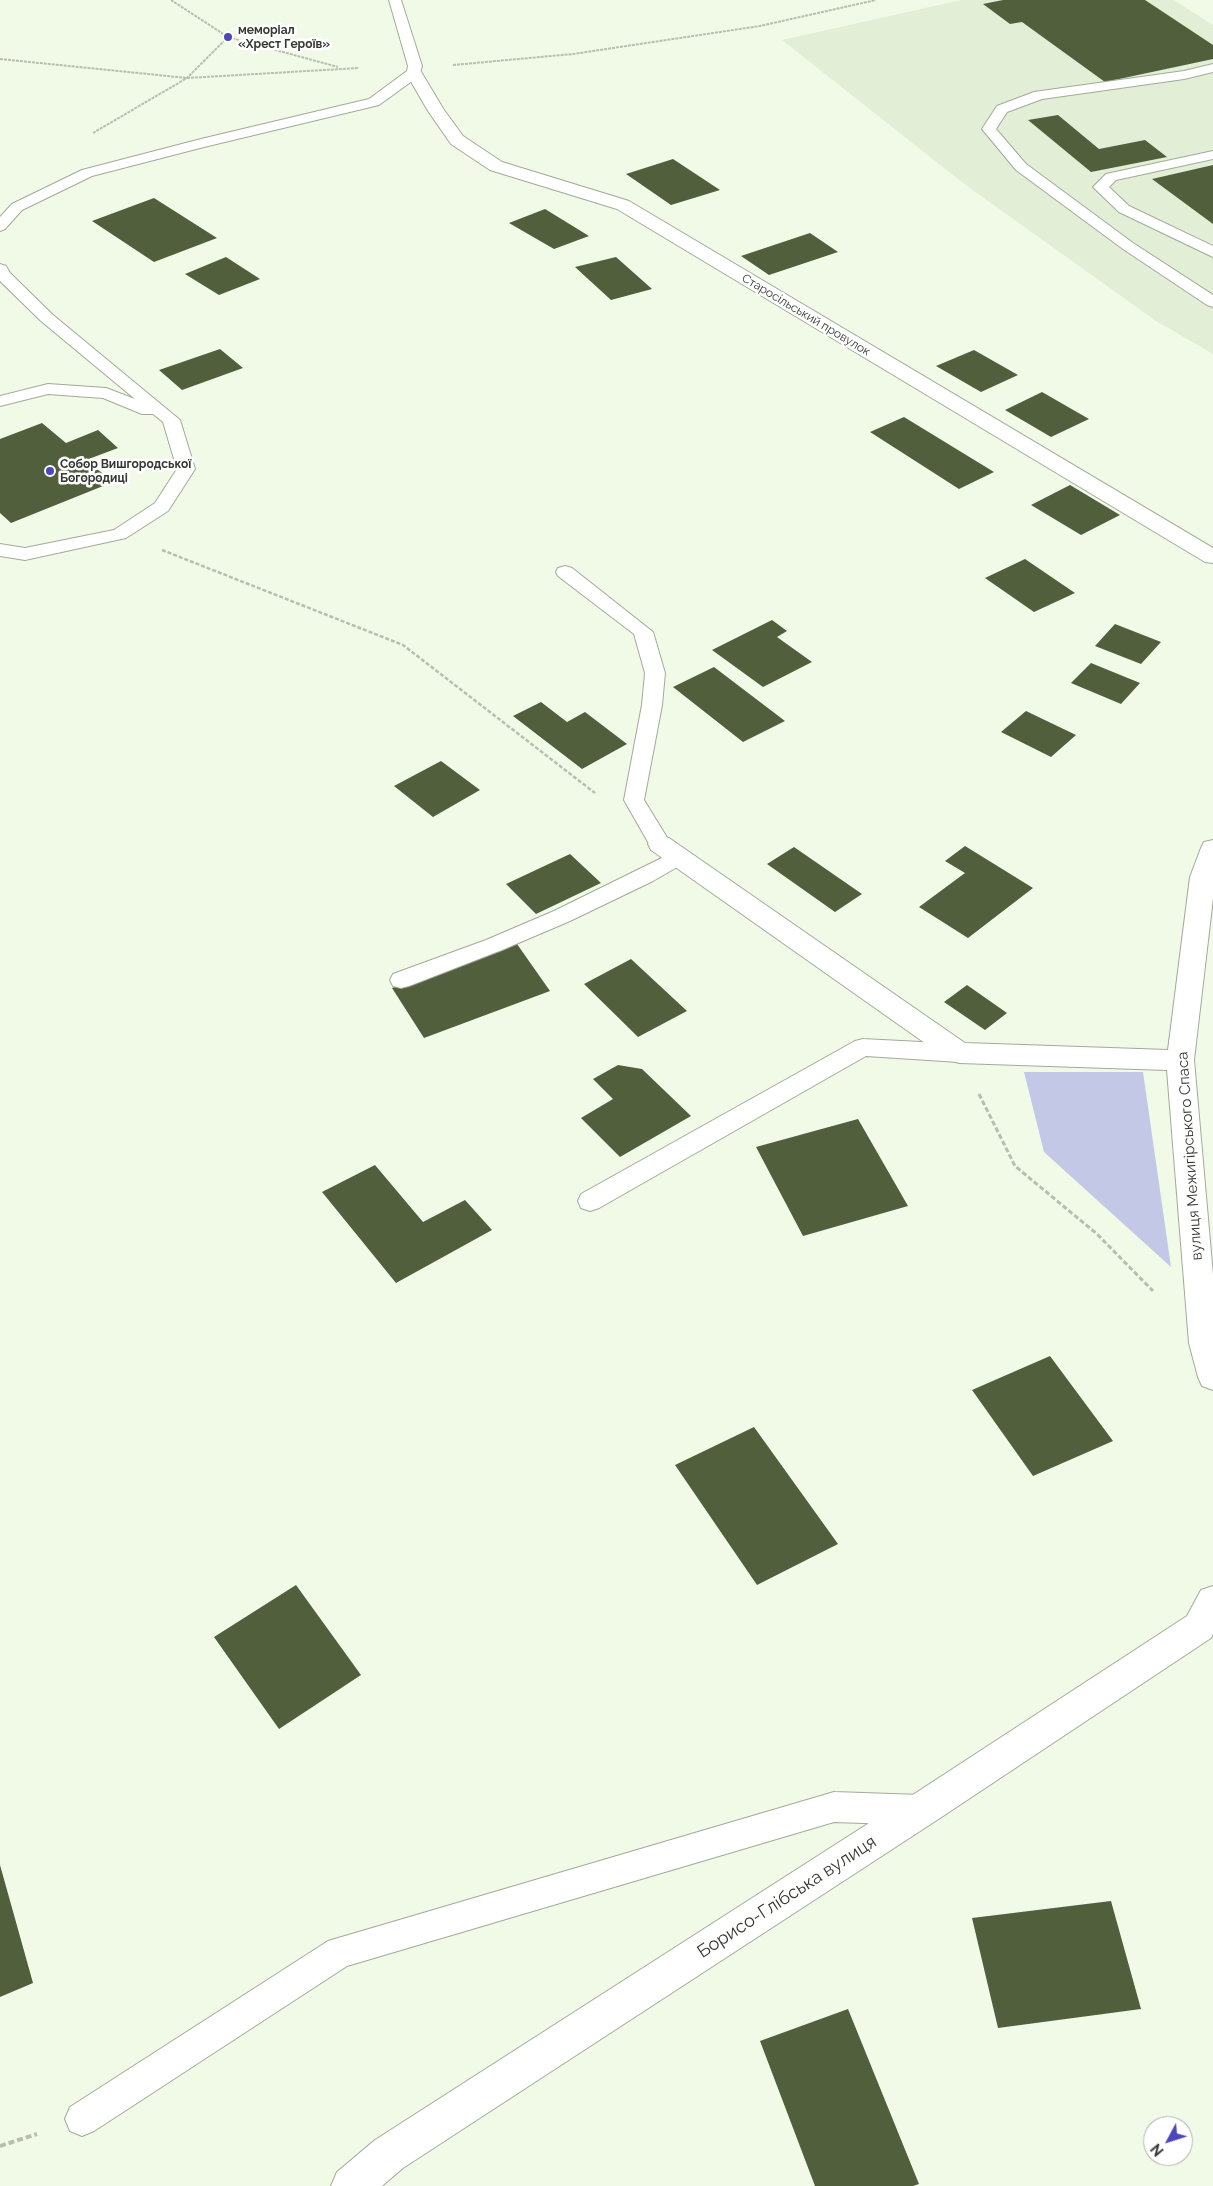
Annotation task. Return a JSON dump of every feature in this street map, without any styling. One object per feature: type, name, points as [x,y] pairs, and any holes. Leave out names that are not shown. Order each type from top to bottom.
[{"type":"street","name":"Старосільський провулок","points":[[414,73],[436,111],[457,140],[496,166],[623,205],[1213,557]]},
{"type":"street","name":"вулиця Межигірського Спаса","points":[[1213,848],[1203,876],[1180,1060],[1204,1343],[1213,1377]]},
{"type":"street","points":[[669,851],[959,1053],[1180,1060]]},
{"type":"street","name":"Борисо-Глібська вулиця","points":[[351,2186],[389,2154],[1200,1627],[1213,1601]]},
{"type":"lane","points":[[0,226],[17,207],[87,173],[201,143],[374,102],[414,73],[415,66],[395,0]]},
{"type":"lane","points":[[1213,68],[1184,75],[1040,95],[1002,109],[989,129],[1021,167],[1128,246],[1213,302]]},
{"type":"lane","points":[[1213,156],[1111,177],[1100,187],[1124,209],[1213,252]]},
{"type":"lane","points":[[0,269],[2,275],[47,318],[171,420],[186,469],[162,507],[120,534],[25,554],[0,550]]},
{"type":"lane","points":[[0,401],[48,389],[106,393],[171,420]]},
{"type":"lane","points":[[401,980],[494,945],[645,876],[669,851],[634,800],[652,705],[655,673],[643,632],[565,572]]},
{"type":"lane","points":[[590,1202],[863,1047],[959,1053]]},
{"type":"lane","points":[[82,2119],[339,1952],[834,1807],[921,1810]]},
{"type":"path","points":[[171,0],[228,37],[341,68]]},
{"type":"path","points":[[94,133],[187,78],[228,37]]},
{"type":"path","points":[[120,534],[403,645],[598,796]]},
{"type":"path","points":[[959,1053],[1016,1166],[1097,1234],[1204,1343]]},
{"type":"shaded area","points":[[961,0],[1174,0],[1213,25],[1213,354],[1156,321],[963,183],[782,40]]},
{"type":"shaded area","points":[[1024,1072],[1143,1072],[1171,1267],[1044,1152]]},
{"type":"building","points":[[1003,0],[1145,0],[1213,45],[1213,59],[1105,82],[1022,22],[1010,24],[983,4]]},
{"type":"building","points":[[1058,115],[1099,149],[1145,140],[1167,157],[1091,172],[1028,120]]},
{"type":"building","points":[[673,159],[720,190],[671,205],[626,174]]},
{"type":"building","points":[[1213,165],[1213,224],[1152,179]]},
{"type":"building","points":[[154,198],[217,238],[154,262],[92,221]]},
{"type":"building","points":[[545,209],[589,236],[554,249],[509,223]]},
{"type":"building","points":[[810,233],[838,252],[769,275],[741,256]]},
{"type":"building","points":[[226,257],[260,279],[219,295],[185,274]]},
{"type":"building","points":[[616,257],[652,289],[611,300],[575,267]]},
{"type":"building","points":[[220,349],[243,368],[182,390],[159,370]]},
{"type":"building","points":[[974,350],[1018,375],[981,392],[936,366]]},
{"type":"building","points":[[1042,392],[1089,419],[1051,437],[1005,410]]},
{"type":"building","points":[[904,417],[994,472],[959,489],[870,432]]},
{"type":"building","name":"Собор Вишгородської Богородиці","points":[[42,423],[66,443],[98,430],[118,448],[86,460],[113,482],[11,523],[0,513],[0,439]]},
{"type":"building","points":[[1070,485],[1120,515],[1081,535],[1031,505]]},
{"type":"building","points":[[1025,559],[1075,593],[1034,612],[985,578]]},
{"type":"building","points":[[772,620],[787,631],[777,637],[812,662],[763,687],[712,650]]},
{"type":"building","points":[[1115,624],[1161,642],[1141,664],[1095,646]]},
{"type":"building","points":[[1091,663],[1140,683],[1121,704],[1071,683]]},
{"type":"building","points":[[714,667],[785,721],[743,742],[673,687]]},
{"type":"building","points":[[541,702],[567,722],[585,712],[627,744],[582,769],[513,716]]},
{"type":"building","points":[[1026,711],[1076,735],[1051,757],[1001,732]]},
{"type":"building","points":[[441,761],[480,790],[433,817],[394,786]]},
{"type":"building","points":[[965,846],[1033,888],[968,938],[919,907],[965,873],[945,861]]},
{"type":"building","points":[[794,847],[862,894],[835,912],[767,864]]},
{"type":"building","points":[[570,854],[601,883],[536,914],[506,884]]},
{"type":"building","points":[[517,944],[550,991],[424,1038],[392,988]]},
{"type":"building","points":[[631,959],[687,1011],[638,1037],[584,984]]},
{"type":"building","points":[[967,985],[1007,1013],[985,1030],[944,1002]]},
{"type":"building","points":[[618,1065],[642,1069],[691,1116],[620,1157],[581,1118],[613,1099],[593,1079]]},
{"type":"building","points":[[858,1119],[908,1206],[803,1236],[756,1147]]},
{"type":"building","points":[[375,1165],[423,1222],[465,1200],[492,1230],[396,1283],[322,1192]]},
{"type":"building","points":[[1050,1356],[1113,1441],[1033,1476],[972,1390]]},
{"type":"building","points":[[754,1427],[838,1544],[757,1585],[675,1465]]},
{"type":"building","points":[[296,1585],[361,1675],[279,1729],[214,1637]]},
{"type":"building","points":[[0,1865],[33,1983],[0,1997]]},
{"type":"building","points":[[1111,1901],[1141,2009],[998,2028],[972,1918]]},
{"type":"building","points":[[848,2009],[919,2184],[913,2186],[815,2186],[760,2041]]},
{"type":"place","name":"меморіал «Хрест Героїв»","points":[[228,37]]},
{"type":"place","name":"Собор Вишгородської Богородиці","points":[[50,471]]}]
